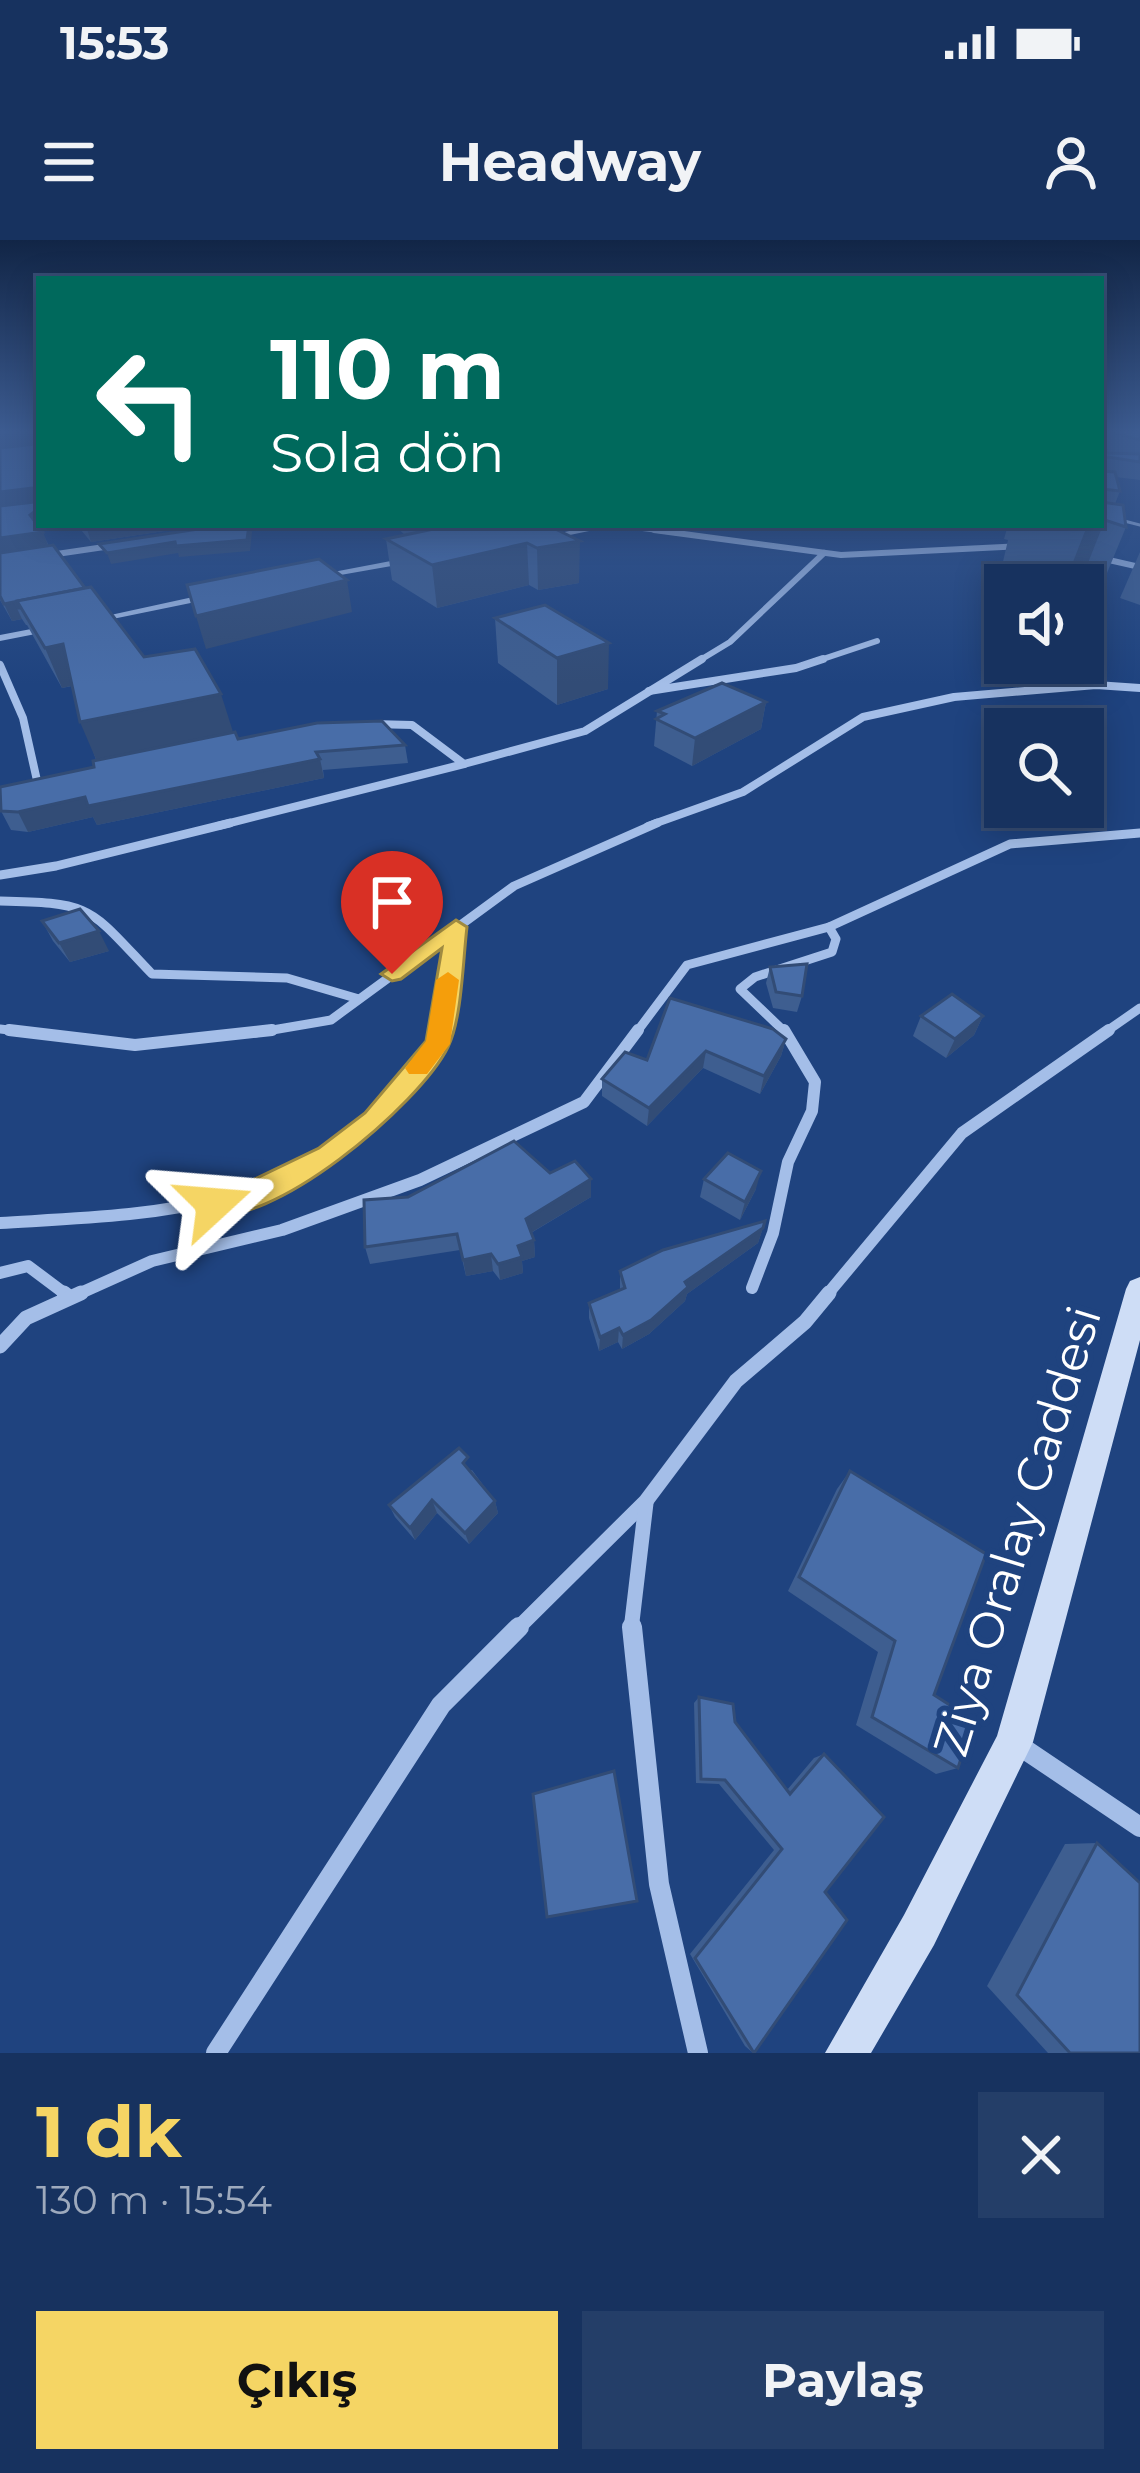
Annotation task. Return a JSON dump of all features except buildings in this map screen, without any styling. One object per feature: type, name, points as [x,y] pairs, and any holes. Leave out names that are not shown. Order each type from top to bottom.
[{"type":"main road","name":"Ziya Oralay Caddesi","points":[[848,2053],[919,1930],[1014,1742],[1140,1289]]},
{"type":"street","points":[[522,541],[596,528]]},
{"type":"street","points":[[636,528],[824,553],[1024,546]]},
{"type":"street","points":[[22,560],[111,546]]},
{"type":"street","points":[[0,875],[56,866],[585,731],[743,633],[824,553]]},
{"type":"street","points":[[302,578],[425,557]]},
{"type":"street","points":[[1099,557],[1140,568]]},
{"type":"street","points":[[0,638],[232,592]]},
{"type":"street","points":[[647,692],[796,668],[877,641]]},
{"type":"street","points":[[0,665],[23,718],[38,785]]},
{"type":"street","points":[[0,1028],[135,1045],[226,1038],[331,1020],[514,886],[633,831],[743,792],[862,718],[955,697],[1096,685],[1140,688]]},
{"type":"street","points":[[368,724],[412,725],[464,764]]},
{"type":"street","points":[[24,788],[59,780]]},
{"type":"street","points":[[0,1346],[26,1318],[152,1261],[282,1230],[420,1180],[584,1102],[688,965],[830,928],[1010,844],[1140,833]]},
{"type":"street","points":[[0,901],[58,902],[91,910],[152,974],[286,978],[359,999]]},
{"type":"street","points":[[0,1222],[187,1210],[241,1199],[329,1156],[374,1120],[438,1044],[456,927]]},
{"type":"street","points":[[752,1288],[773,1233],[788,1162],[812,1111],[815,1082],[785,1031],[740,989],[755,976],[832,952],[836,939],[830,928]]},
{"type":"street","points":[[216,2053],[441,1705],[646,1501],[736,1381],[805,1322],[962,1133],[1140,1008]]},
{"type":"street","points":[[0,1273],[28,1266],[69,1297]]},
{"type":"street","points":[[646,1501],[631,1633],[659,1883],[698,2053]]},
{"type":"street","points":[[1014,1742],[1140,1827]]},
{"type":"lane","points":[[1104,516],[1140,525]]},
{"type":"slow traffic","points":[[418,1068],[438,1044],[448,980]]},
{"type":"route","points":[[214,1204],[241,1199],[329,1156],[374,1120],[438,1044],[456,927],[392,974]]}]
